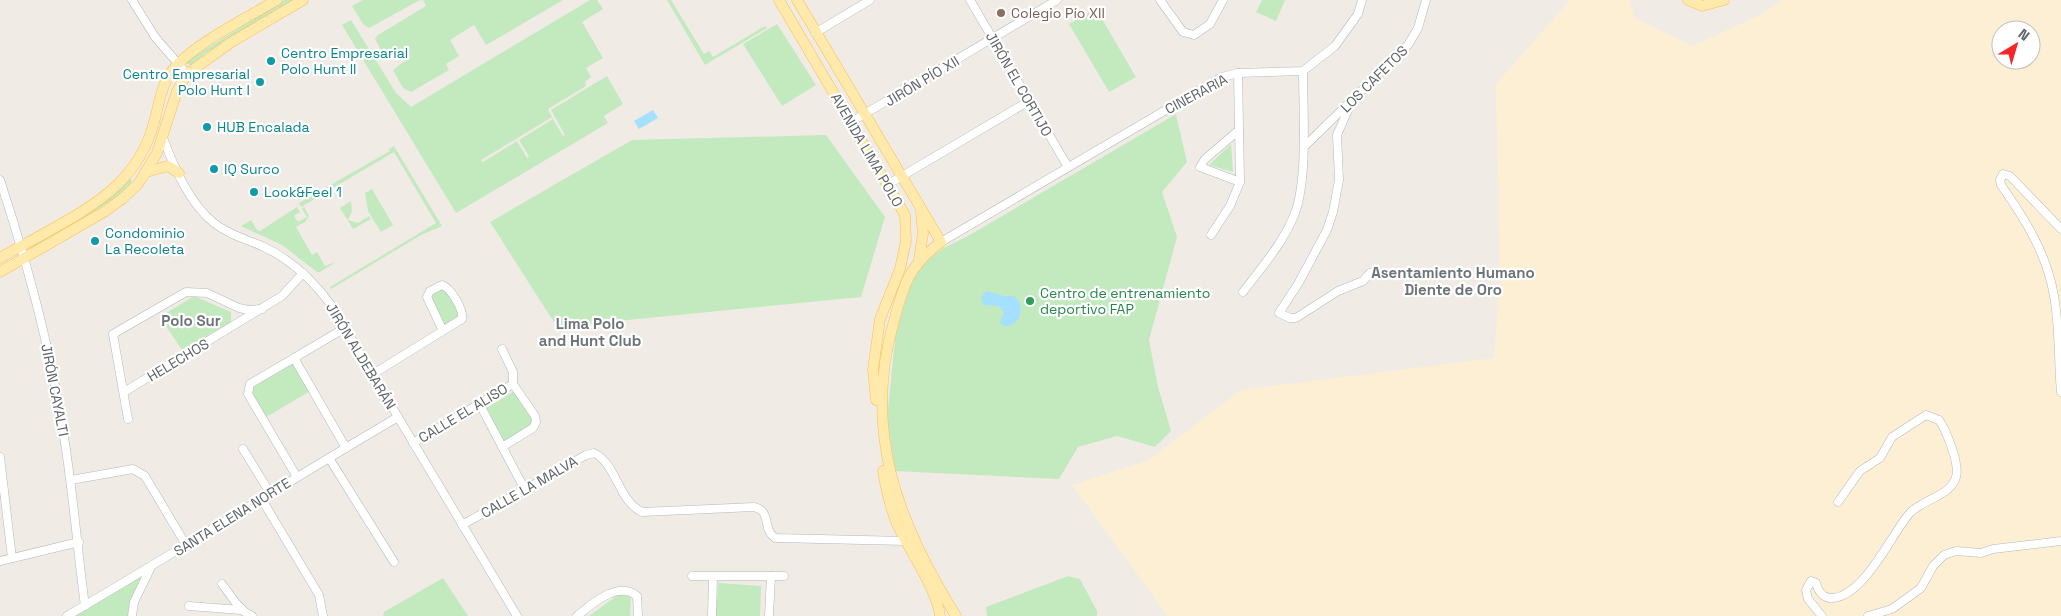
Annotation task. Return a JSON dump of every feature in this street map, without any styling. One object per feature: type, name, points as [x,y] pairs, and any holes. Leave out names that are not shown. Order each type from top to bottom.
[{"type":"main road","points":[[0,258],[99,200],[116,186],[137,160],[149,138],[161,91],[178,64],[192,52],[277,0]]},
{"type":"main road","points":[[0,272],[104,212],[132,189],[146,172],[163,138],[177,91],[187,74],[204,59],[303,0]]},
{"type":"main road","name":"AVENIDA LIMA POLO","points":[[796,0],[941,242]]},
{"type":"main road","points":[[1688,0],[1702,6],[1724,0]]},
{"type":"main road","name":"AVENIDA LIMA POLO","points":[[781,1],[904,215],[906,241],[900,269],[880,320],[874,370],[880,456],[886,489],[897,523],[933,595],[940,616]]},
{"type":"main road","points":[[161,91],[162,112],[158,124],[163,138]]},
{"type":"main road","points":[[146,172],[168,166],[179,173]]},
{"type":"main road","name":"AVENIDA LIMA POLO","points":[[918,261],[923,234],[921,211]]},
{"type":"main road","points":[[941,242],[918,261],[901,292],[888,343],[882,390],[886,456],[897,498],[914,542],[956,616]]},
{"type":"street","points":[[132,0],[155,37],[187,74]]},
{"type":"street","points":[[815,33],[870,0]]},
{"type":"street","name":"JIRÓN EL CORTIJO","points":[[970,0],[1068,167]]},
{"type":"street","name":"JIRÓN PÍO XII","points":[[851,122],[1057,0]]},
{"type":"street","points":[[1160,0],[1184,32],[1194,35],[1210,24],[1223,0]]},
{"type":"street","points":[[1243,292],[1277,247],[1296,211],[1304,147],[1302,71],[1335,46],[1358,14],[1362,0]]},
{"type":"street","name":"LOS CAFETOS","points":[[1304,147],[1408,45],[1418,28],[1426,0]]},
{"type":"street","name":"CINERARIA","points":[[941,242],[1222,77],[1238,72],[1302,71]]},
{"type":"street","points":[[1211,235],[1230,206],[1240,182],[1238,72]]},
{"type":"street","points":[[887,185],[903,178],[1029,101]]},
{"type":"street","points":[[1351,103],[1337,135],[1338,180],[1333,212],[1327,230],[1298,284],[1279,313],[1285,317],[1296,318],[1338,291],[1363,281],[1370,273]]},
{"type":"street","points":[[1239,130],[1205,158],[1200,167],[1240,182]]},
{"type":"street","name":"JIRÓN ALDEBARÁN","points":[[163,138],[179,173],[199,207],[213,222],[226,231],[270,250],[303,273],[316,285],[373,374],[517,616]]},
{"type":"street","points":[[2061,228],[2010,176],[2003,174],[2000,180],[2002,185],[2030,229],[2050,277],[2057,321],[2061,392]]},
{"type":"street","name":"JIRÓN CAYALTI","points":[[0,180],[26,257],[56,388],[71,480],[85,606]]},
{"type":"street","name":"HELECHOS","points":[[124,392],[282,296],[303,273]]},
{"type":"street","points":[[373,374],[460,321],[463,316],[448,289],[442,285],[433,289],[426,297],[443,331]]},
{"type":"street","points":[[128,419],[113,334],[186,292],[207,293],[239,308],[249,310],[262,309]]},
{"type":"street","points":[[239,308],[240,323]]},
{"type":"street","points":[[297,477],[248,394],[248,388],[250,384],[345,328]]},
{"type":"street","points":[[502,349],[513,372],[513,384],[535,416],[536,422],[533,428],[502,447]]},
{"type":"street","points":[[294,358],[346,448]]},
{"type":"street","name":"CALLE EL ALISO","points":[[414,443],[478,403],[513,384]]},
{"type":"street","points":[[478,403],[524,488]]},
{"type":"street","points":[[1822,616],[1808,599],[1806,590],[1811,581],[1816,582],[1819,592],[1825,597],[1831,598],[1843,594],[1855,586],[1878,561],[1911,511],[1940,495],[1956,478],[1958,466],[1939,420],[1926,415],[1892,438],[1880,458],[1860,471],[1838,502]]},
{"type":"street","name":"SANTA ELENA NORTE","points":[[67,616],[150,569],[270,492],[398,417]]},
{"type":"street","points":[[243,449],[270,492]]},
{"type":"street","name":"CALLE LA MALVA","points":[[462,525],[524,488],[586,455],[597,455],[604,461],[630,504],[642,512],[754,507],[759,508],[766,516],[768,530],[775,538],[906,541]]},
{"type":"street","points":[[0,457],[12,558]]},
{"type":"street","points":[[329,458],[394,562]]},
{"type":"street","points":[[71,480],[133,469],[140,471],[145,476],[186,545]]},
{"type":"street","points":[[261,498],[319,595],[323,616]]},
{"type":"street","points":[[1868,616],[1892,609],[1921,588],[1933,566],[1944,555],[1956,551],[1981,553],[1993,549],[2061,541]]},
{"type":"street","points":[[0,561],[78,542]]},
{"type":"street","points":[[132,616],[136,597],[150,569]]},
{"type":"street","points":[[692,576],[784,576]]},
{"type":"street","points":[[770,616],[771,576]]},
{"type":"street","points":[[712,616],[713,577]]},
{"type":"street","points":[[222,584],[236,603],[252,616]]},
{"type":"street","points":[[577,616],[614,592],[628,591],[635,593],[639,599],[638,616]]},
{"type":"street","points":[[189,606],[245,611]]},
{"type":"green space","points":[[284,0],[295,0],[204,54],[191,65],[187,64],[187,61]]},
{"type":"green space","points":[[363,0],[420,0],[369,28],[363,24],[352,6]]},
{"type":"green space","points":[[423,0],[563,0],[486,45],[474,25],[450,40],[459,56],[446,64],[449,70],[411,92],[403,88],[393,70],[405,61],[399,51],[385,57],[375,39],[378,35],[426,6]]},
{"type":"green space","points":[[590,0],[597,0],[603,9],[582,22],[603,58],[586,68],[591,77],[585,82],[586,86],[548,109],[552,117],[481,160],[483,162],[517,141],[527,158],[529,156],[519,140],[553,119],[563,136],[565,135],[551,110],[607,76],[623,104],[604,116],[608,123],[456,213],[342,25],[351,20],[396,93],[411,107]]},
{"type":"green space","points":[[667,0],[671,0],[704,54],[709,51],[713,57],[765,26],[767,28],[705,65]]},
{"type":"green space","points":[[1262,0],[1285,0],[1276,21],[1256,12]]},
{"type":"green space","points":[[1096,9],[1136,77],[1109,92],[1069,24]]},
{"type":"green space","points":[[777,24],[816,85],[782,106],[743,44]]},
{"type":"green space","name":"Centro de entrenamiento deportivo FAP","points":[[1176,114],[1187,162],[1162,192],[1177,237],[1149,340],[1158,387],[1171,431],[1155,447],[1117,436],[1078,447],[1059,479],[895,471],[887,419],[898,310],[904,292],[921,265],[942,249],[968,236]]},
{"type":"green space","points":[[826,135],[885,217],[861,297],[557,327],[490,222],[632,140]]},
{"type":"green space","points":[[1231,144],[1233,172],[1209,165]]},
{"type":"green space","points":[[394,146],[442,226],[421,235],[331,289],[330,287],[436,223],[394,152],[301,207],[299,203],[390,151],[389,149]]},
{"type":"green space","points":[[130,177],[132,182],[117,197],[33,249],[32,242]]},
{"type":"green space","points":[[372,189],[393,225],[381,232],[368,211],[365,193]]},
{"type":"green space","points":[[351,201],[352,211],[348,220],[358,223],[369,216],[371,219],[353,229],[340,208]]},
{"type":"green space","points":[[297,207],[300,212],[294,216],[298,222],[307,217],[302,209],[304,207],[309,216],[305,222],[296,227],[312,255],[317,252],[325,266],[336,262],[320,272],[317,272],[282,245],[241,226],[251,220],[257,230],[260,231]]},
{"type":"green space","points":[[442,285],[462,314],[442,329],[428,294]]},
{"type":"green space","points":[[194,296],[231,312],[231,322],[182,350],[160,317]]},
{"type":"green space","points":[[294,358],[312,390],[263,419],[248,394],[250,384]]},
{"type":"green space","points":[[516,390],[536,423],[502,443],[483,410]]},
{"type":"green space","points":[[143,575],[134,593],[128,616],[73,616]]},
{"type":"green space","points":[[1068,576],[1080,579],[1097,611],[1097,616],[987,616],[986,607]]},
{"type":"green space","points":[[443,578],[468,616],[383,616],[384,612]]},
{"type":"green space","points":[[718,583],[761,586],[760,616],[716,616]]},
{"type":"green space","points":[[618,595],[631,596],[630,616],[589,616]]},
{"type":"sand","points":[[1570,0],[1630,0],[1634,18],[1693,46],[1762,14],[1781,0],[2061,0],[2061,616],[1168,616],[1072,485],[1147,461],[1241,390],[1494,358],[1500,282],[1496,84]]},
{"type":"water","points":[[653,110],[658,118],[639,129],[634,121]]},
{"type":"water","points":[[986,291],[1004,296],[1014,296],[1020,303],[1020,315],[1014,324],[1006,327],[1000,323],[1004,313],[999,306],[983,305],[981,297]]},
{"type":"place","name":"Colegio Pío XII","points":[[1001,13]]},
{"type":"place","name":"Centro Empresarial Polo Hunt II","points":[[271,61]]},
{"type":"place","name":"Centro Empresarial Polo Hunt I","points":[[260,82]]},
{"type":"place","name":"HUB Encalada","points":[[207,127]]},
{"type":"place","name":"IQ Surco","points":[[214,169]]},
{"type":"place","name":"Look&Feel 1","points":[[254,192]]},
{"type":"place","name":"Condominio La Recoleta","points":[[95,241]]},
{"type":"place","name":"Centro de entrenamiento deportivo FAP","points":[[1030,301]]},
{"type":"district","name":"Asentamiento Humano Diente de Oro","points":[[1453,280]]},
{"type":"district","name":"Polo Sur","points":[[191,320]]},
{"type":"district","name":"Lima Polo and Hunt Club","points":[[590,332]]}]
